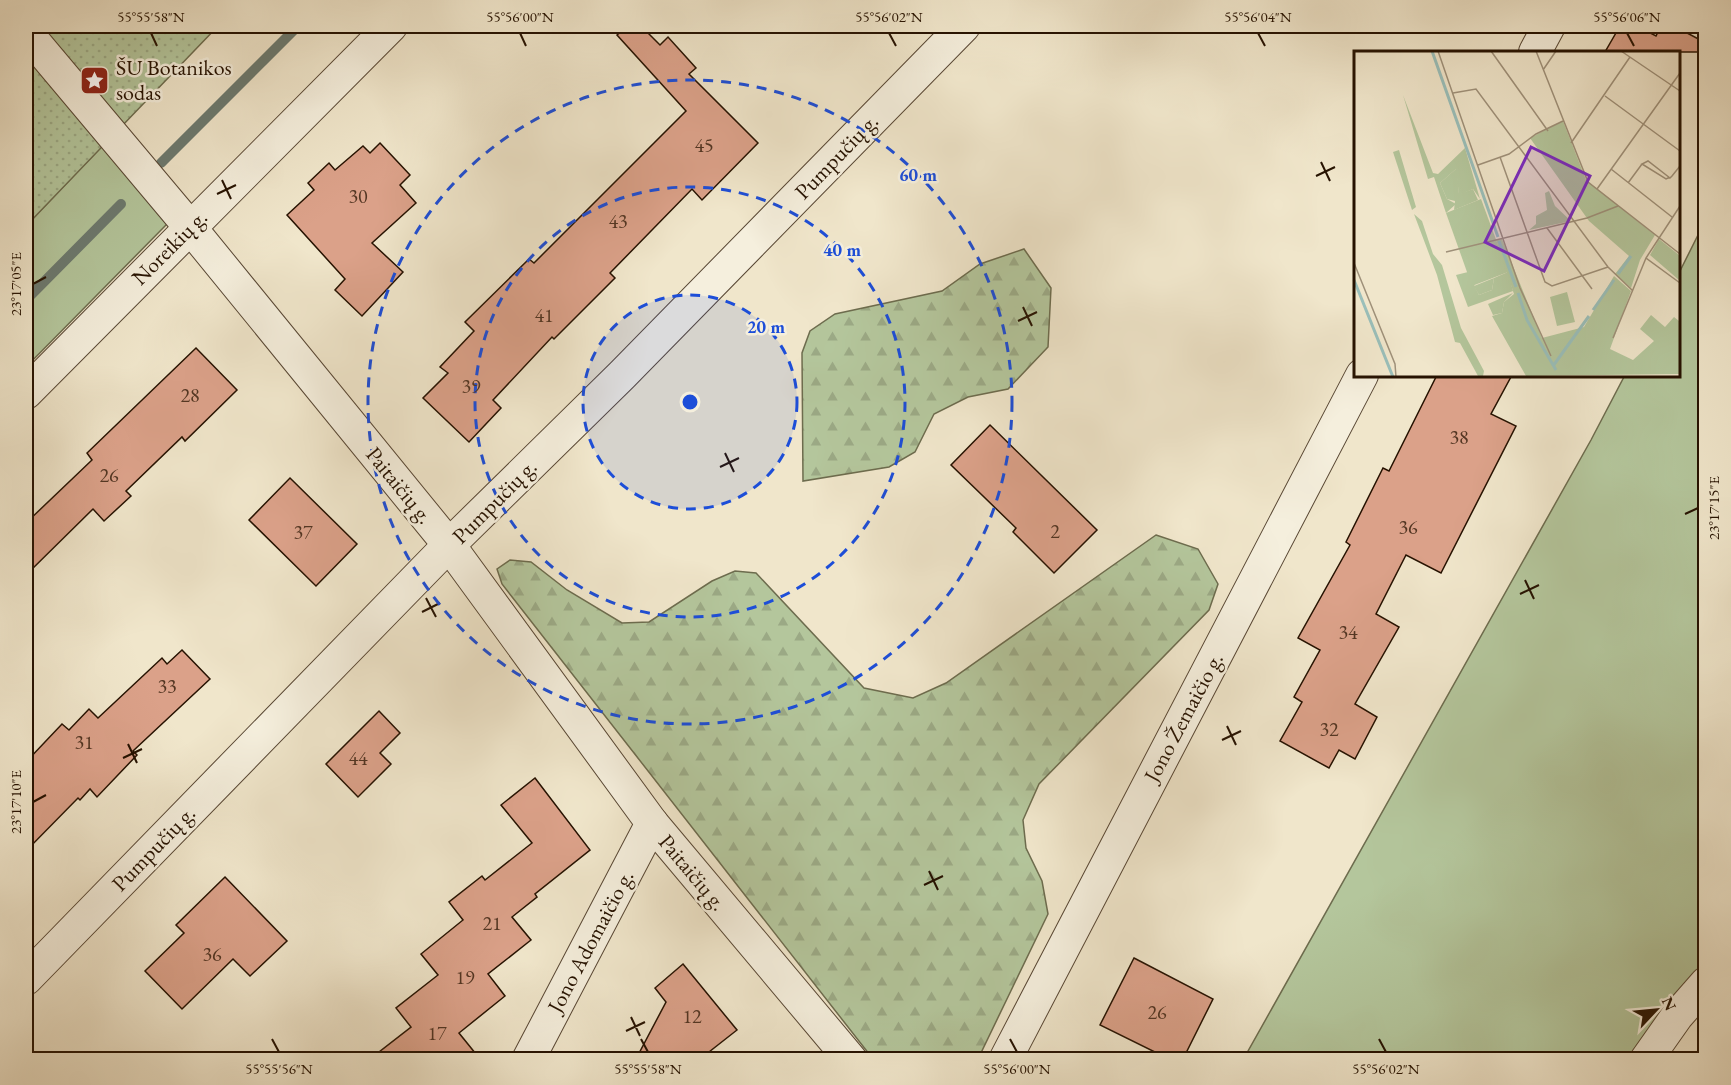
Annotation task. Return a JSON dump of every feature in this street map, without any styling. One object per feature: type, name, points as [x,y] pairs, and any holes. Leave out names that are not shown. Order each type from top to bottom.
[{"type":"street","name":"Noreikių g.","points":[[26,393],[189,226],[391,26]]},
{"type":"street","name":"Pumpučių g.","points":[[26,979],[449,545],[622,375],[964,26]]},
{"type":"street","points":[[1536,51],[1549,26]]},
{"type":"street","name":"Paitaičių g.","points":[[26,32],[189,226],[449,545],[652,823],[851,1059]]},
{"type":"street","name":"Jono Žemaičio g.","points":[[1005,1059],[1361,376]]},
{"type":"street","name":"Jono Adomaičio g.","points":[[528,1059],[652,823]]},
{"type":"street","points":[[1646,1059],[1677,1016],[1706,983]]},
{"type":"green space","name":"ŠU Botanikos sodas","points":[[26,26],[218,26],[26,226]]},
{"type":"green space","points":[[102,146],[167,224],[26,367],[26,226]]},
{"type":"green space","points":[[1705,221],[1705,983],[1646,1059],[1243,1060],[1591,440],[1624,376],[1680,376],[1680,271]]},
{"type":"green space","points":[[1024,249],[1051,288],[1048,347],[1008,389],[968,397],[934,414],[915,452],[889,467],[803,481],[802,353],[810,331],[835,314],[942,291],[980,264]]},
{"type":"green space","points":[[1156,535],[1198,549],[1218,584],[1209,610],[1039,784],[1023,820],[1026,848],[1042,881],[1048,914],[978,1059],[873,1059],[502,584],[497,569],[510,560],[531,562],[567,590],[622,623],[649,622],[712,581],[735,571],[756,573],[864,688],[913,698],[946,683]]},
{"type":"building","points":[[628,26],[641,26],[660,45],[668,37],[696,68],[689,74],[758,143],[702,200],[692,189],[610,273],[615,278],[554,339],[552,337],[493,400],[501,408],[469,442],[423,398],[448,373],[440,367],[474,331],[465,322],[529,259],[534,263],[686,111],[617,35]]},
{"type":"building","points":[[1620,26],[1637,26],[1656,36],[1661,26],[1674,26],[1706,43],[1706,52],[1606,51]]},
{"type":"building","points":[[380,143],[410,175],[400,185],[416,203],[372,243],[403,272],[362,316],[335,290],[345,279],[287,215],[314,190],[308,183],[329,163],[335,170],[363,146],[370,153]]},
{"type":"building","points":[[196,348],[237,390],[185,441],[182,437],[126,491],[131,496],[104,521],[93,509],[26,575],[26,523],[92,460],[87,453]]},
{"type":"building","points":[[1436,376],[1511,376],[1491,414],[1516,426],[1441,573],[1406,555],[1376,614],[1399,627],[1355,704],[1377,717],[1355,759],[1339,750],[1329,768],[1280,741],[1302,702],[1294,697],[1320,650],[1298,638],[1350,545],[1346,542],[1383,468],[1389,471]]},
{"type":"building","points":[[990,425],[1097,530],[1054,573],[1013,532],[1016,528],[951,465]]},
{"type":"building","points":[[290,478],[357,544],[316,586],[249,520]]},
{"type":"building","points":[[182,650],[210,679],[133,751],[137,755],[97,797],[90,789],[80,800],[78,798],[26,851],[26,762],[62,724],[69,730],[89,709],[98,718],[162,658],[167,664]]},
{"type":"building","points":[[379,711],[400,733],[380,753],[391,764],[358,797],[326,764]]},
{"type":"building","points":[[535,778],[590,850],[535,894],[537,897],[512,917],[531,940],[488,974],[505,996],[459,1033],[480,1059],[370,1059],[411,1027],[396,1008],[438,975],[421,954],[463,920],[449,902],[482,876],[485,880],[532,843],[501,805]]},
{"type":"building","points":[[225,877],[287,941],[250,976],[233,959],[182,1009],[145,971],[184,933],[176,925]]},
{"type":"building","points":[[1134,958],[1213,999],[1183,1059],[1169,1059],[1100,1025]]},
{"type":"building","points":[[683,964],[737,1030],[700,1059],[636,1059],[666,1002],[655,988]]},
{"type":"waterway","points":[[161,163],[298,26]]},
{"type":"waterway","points":[[26,300],[121,204]]},
{"type":"place","name":"ŠU Botanikos sodas","points":[[95,80]]}]
